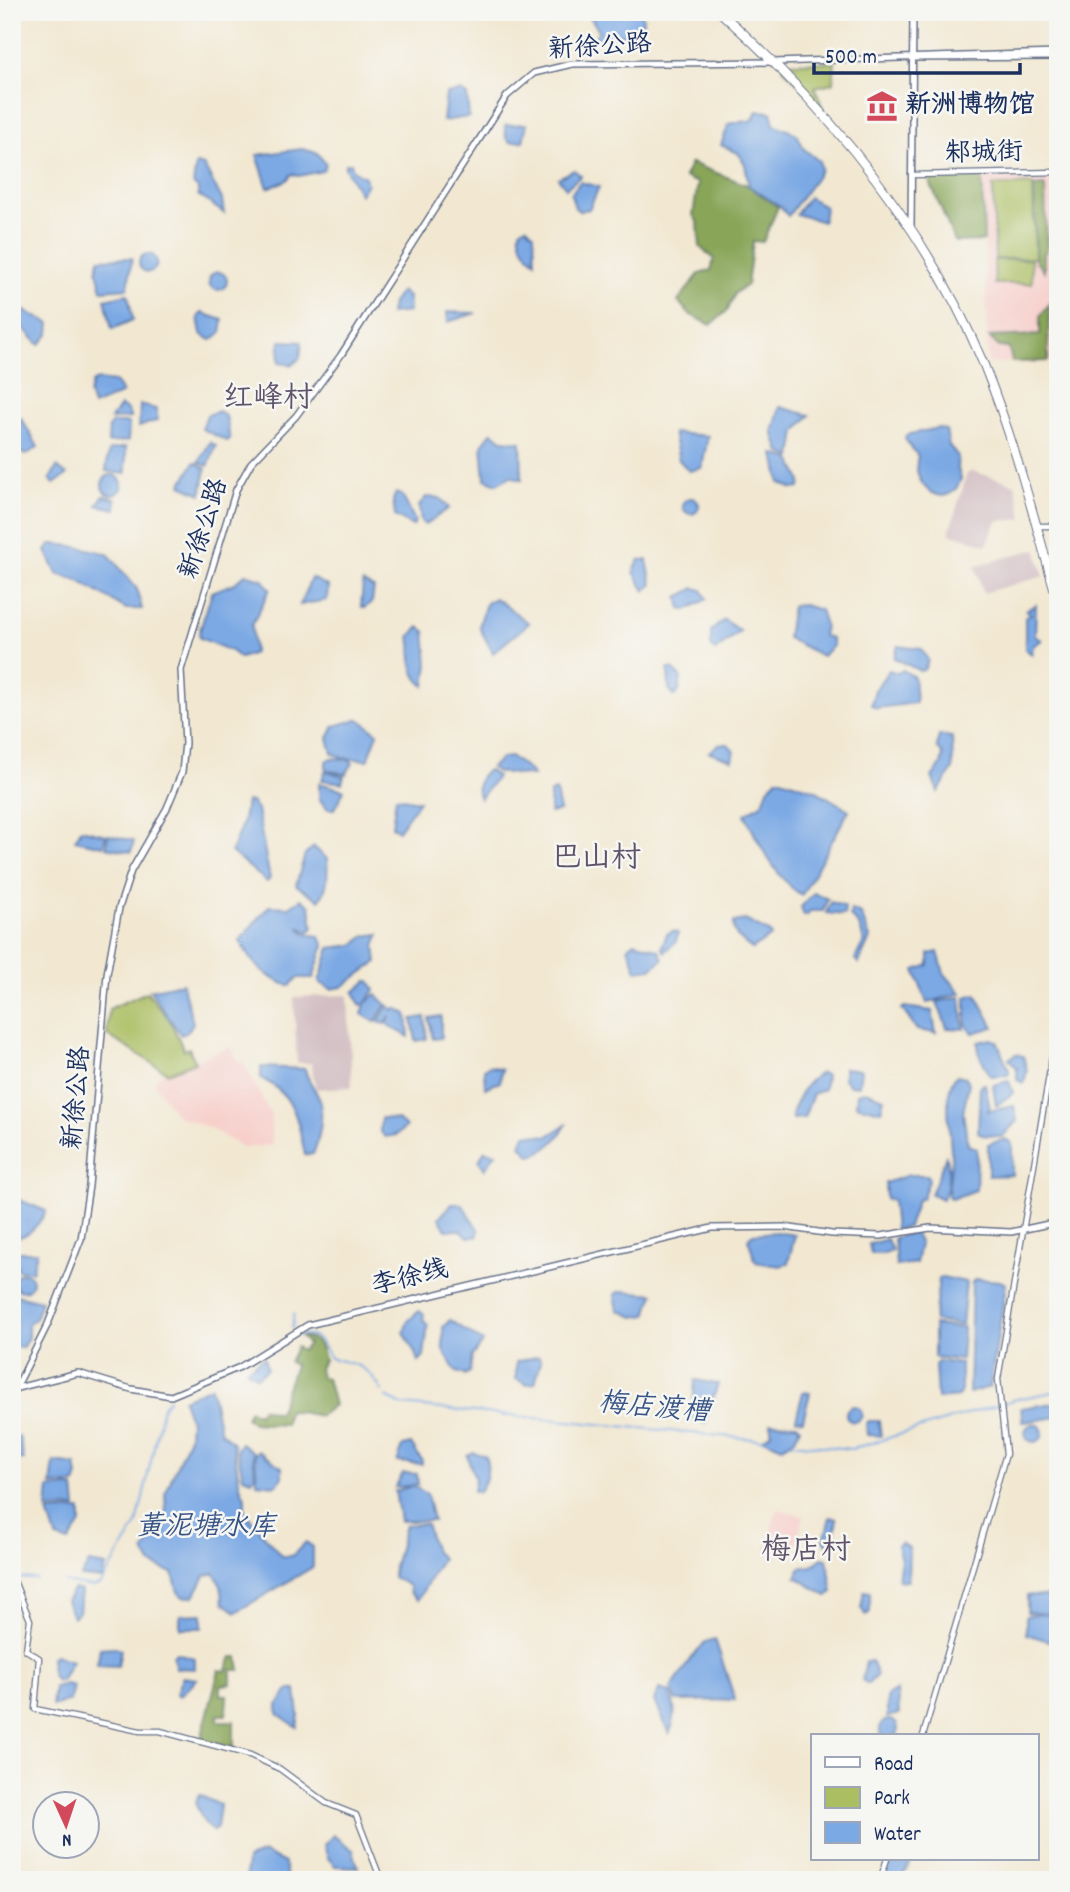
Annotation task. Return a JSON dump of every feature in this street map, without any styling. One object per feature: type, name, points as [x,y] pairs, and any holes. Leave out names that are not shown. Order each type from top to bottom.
[{"type":"highway","points":[[720,12],[774,62],[845,138],[909,227],[946,288],[984,365],[1018,459],[1058,603]]},
{"type":"main road","points":[[909,227],[911,12]]},
{"type":"main road","name":"新徐公路","points":[[12,1396],[48,1324],[81,1239],[89,1186],[107,974],[119,908],[131,871],[167,808],[180,777],[185,749],[181,670],[241,477],[302,408],[341,355],[494,115],[523,80],[541,70],[579,64],[1058,55]]},
{"type":"main road","points":[[909,227],[911,58]]},
{"type":"main road","points":[[1022,1230],[1058,1222]]},
{"type":"main road","name":"李徐线","points":[[16,1389],[78,1373],[121,1387],[171,1396],[240,1367],[308,1325],[712,1228],[784,1227],[832,1234],[881,1236],[930,1228],[1022,1230]]},
{"type":"street","name":"邾城街","points":[[911,175],[1058,172]]},
{"type":"street","points":[[1037,526],[1058,526]]},
{"type":"street","points":[[924,1734],[1006,1457],[998,1399],[999,1373],[1058,1022]]},
{"type":"street","points":[[12,1576],[30,1620],[26,1650],[39,1657],[34,1709],[140,1731],[156,1730],[194,1738],[270,1763],[326,1804],[356,1815],[381,1880]]},
{"type":"street","points":[[880,1880],[887,1860]]},
{"type":"shaded area","points":[[1046,12],[1058,12],[1058,36],[1047,36]]},
{"type":"shaded area","points":[[1058,175],[1058,362],[988,363],[983,178]]},
{"type":"shaded area","points":[[972,471],[1015,484],[1023,519],[997,521],[987,545],[949,533],[967,474]]},
{"type":"shaded area","points":[[1036,549],[1044,576],[983,593],[975,566]]},
{"type":"shaded area","points":[[348,995],[352,1087],[316,1089],[311,1063],[297,1063],[294,997]]},
{"type":"shaded area","points":[[230,1047],[240,1063],[243,1062],[271,1115],[272,1145],[243,1148],[210,1128],[177,1116],[154,1083],[161,1074]]},
{"type":"shaded area","points":[[777,1509],[804,1516],[793,1557],[765,1553]]},
{"type":"green space","points":[[835,62],[833,83],[815,87],[822,106],[820,107],[783,68],[786,63]]},
{"type":"green space","points":[[691,163],[747,185],[778,207],[763,242],[753,241],[747,285],[735,293],[728,310],[711,325],[689,314],[678,301],[699,274],[711,270],[714,259],[700,247],[698,223],[693,215],[698,183],[684,177]]},
{"type":"green space","points":[[982,176],[984,241],[955,242],[928,177]]},
{"type":"green space","points":[[1033,184],[1035,258],[995,259],[993,186]]},
{"type":"green space","points":[[1045,186],[1047,249],[1044,254],[1044,271],[1036,261],[1034,187]]},
{"type":"green space","points":[[1031,259],[1032,283],[995,284],[994,260]]},
{"type":"green space","points":[[1049,304],[1048,361],[1012,362],[1009,348],[999,347],[989,337],[1040,335],[1040,316]]},
{"type":"green space","points":[[147,992],[169,1019],[184,1050],[189,1048],[195,1062],[168,1073],[107,1035],[109,1009]]},
{"type":"green space","points":[[300,1336],[314,1340],[320,1346],[324,1360],[319,1368],[321,1378],[327,1378],[334,1405],[320,1416],[288,1410],[285,1425],[253,1423],[246,1417],[249,1410],[258,1414],[262,1408],[278,1413],[295,1365],[289,1362],[296,1347],[302,1351],[308,1344]]},
{"type":"green space","points":[[232,1657],[238,1657],[240,1670],[231,1670],[231,1684],[221,1685],[221,1695],[227,1695],[226,1715],[218,1715],[218,1721],[234,1721],[234,1749],[201,1739],[219,1670],[226,1671]]},
{"type":"water","points":[[587,12],[642,12],[643,21],[637,35],[614,35],[599,40],[595,36],[599,31]]},
{"type":"water","points":[[461,91],[467,95],[469,117],[443,121],[446,94]]},
{"type":"water","points":[[757,111],[771,112],[774,124],[797,134],[804,149],[819,161],[821,169],[788,216],[781,207],[749,186],[745,164],[738,153],[721,145],[729,124],[753,120]]},
{"type":"water","points":[[527,124],[523,141],[510,142],[506,137],[505,125]]},
{"type":"water","points":[[302,149],[317,153],[326,164],[323,171],[299,176],[292,174],[286,181],[268,188],[257,155]]},
{"type":"water","points":[[351,163],[353,170],[365,177],[367,184],[360,194],[345,168],[345,164]]},
{"type":"water","points":[[196,164],[204,166],[222,199],[224,213],[198,195],[198,188],[193,184]]},
{"type":"water","points":[[574,170],[581,176],[566,188],[558,178]]},
{"type":"water","points":[[580,182],[599,187],[589,209],[579,211],[575,208],[571,194]]},
{"type":"water","points":[[809,197],[825,207],[823,222],[796,214]]},
{"type":"water","points":[[526,226],[534,234],[535,261],[521,243],[520,230]]},
{"type":"water","points":[[144,254],[152,254],[157,263],[155,270],[144,272],[139,267],[139,259]]},
{"type":"water","points":[[132,258],[128,288],[102,290],[97,271],[99,259]]},
{"type":"water","points":[[218,272],[226,277],[227,281],[222,289],[218,290],[210,285],[209,281],[214,273]]},
{"type":"water","points":[[401,291],[408,297],[409,312],[390,314],[392,303]]},
{"type":"water","points":[[128,294],[133,320],[112,329],[105,299]]},
{"type":"water","points":[[18,308],[50,323],[49,334],[39,345],[16,320]]},
{"type":"water","points":[[447,312],[476,313],[448,322]]},
{"type":"water","points":[[202,313],[223,320],[221,333],[211,340],[201,334],[198,317]]},
{"type":"water","points":[[280,341],[302,342],[300,358],[292,365],[279,363]]},
{"type":"water","points":[[97,380],[115,382],[123,393],[93,406],[89,394],[92,383]]},
{"type":"water","points":[[140,405],[156,409],[158,420],[139,427]]},
{"type":"water","points":[[120,406],[127,410],[131,418],[111,419]]},
{"type":"water","points":[[780,407],[810,415],[796,431],[792,457],[780,452],[773,432]]},
{"type":"water","points":[[219,411],[226,416],[230,439],[227,441],[202,429],[207,415]]},
{"type":"water","points":[[21,418],[38,447],[26,455],[12,448],[12,427]]},
{"type":"water","points":[[112,423],[129,423],[128,441],[108,443],[109,426]]},
{"type":"water","points":[[938,428],[946,430],[949,446],[958,456],[957,466],[961,479],[955,490],[948,495],[931,492],[924,486],[917,467],[918,456],[905,439],[906,435]]},
{"type":"water","points":[[492,432],[502,440],[521,442],[522,480],[511,476],[497,484],[485,479],[482,445]]},
{"type":"water","points":[[673,433],[708,436],[702,468],[689,471],[679,460]]},
{"type":"water","points":[[210,442],[216,446],[208,466],[199,462]]},
{"type":"water","points":[[126,447],[126,474],[106,471],[109,450]]},
{"type":"water","points":[[774,454],[791,459],[801,481],[800,488],[793,489],[780,483]]},
{"type":"water","points":[[195,462],[206,469],[201,494],[181,485]]},
{"type":"water","points":[[57,467],[67,475],[54,484],[50,479]]},
{"type":"water","points":[[112,475],[119,478],[122,485],[119,492],[112,495],[105,492],[102,485],[105,478]]},
{"type":"water","points":[[396,493],[402,495],[415,521],[413,526],[395,516],[393,500]]},
{"type":"water","points":[[103,496],[116,499],[116,509],[97,505]]},
{"type":"water","points":[[426,497],[440,498],[449,508],[425,525],[421,521],[419,506]]},
{"type":"water","points":[[688,498],[694,498],[699,506],[697,512],[688,514],[683,509],[683,503]]},
{"type":"water","points":[[51,544],[109,555],[137,589],[142,609],[126,609],[79,581],[57,574],[46,551]]},
{"type":"water","points":[[639,560],[647,560],[652,585],[645,591],[634,572]]},
{"type":"water","points":[[245,574],[262,579],[270,589],[252,625],[254,653],[240,658],[231,651],[200,638],[199,633],[212,592],[235,583]]},
{"type":"water","points":[[311,578],[328,586],[327,600],[300,605]]},
{"type":"water","points":[[363,583],[374,588],[372,602],[364,608],[361,606]]},
{"type":"water","points":[[695,588],[702,590],[707,599],[687,610],[681,608],[678,597]]},
{"type":"water","points":[[495,598],[529,623],[493,653],[479,627],[486,603]]},
{"type":"water","points":[[804,605],[820,610],[825,625],[823,636],[831,638],[833,646],[822,656],[787,638],[792,606]]},
{"type":"water","points":[[1036,605],[1035,636],[1042,640],[1033,646],[1032,654],[1025,649],[1025,617],[1031,614],[1026,610]]},
{"type":"water","points":[[724,620],[740,631],[715,651],[711,645],[711,631]]},
{"type":"water","points":[[419,627],[425,631],[428,664],[425,686],[416,676],[412,664],[410,636]]},
{"type":"water","points":[[898,646],[921,649],[928,660],[924,670],[920,671],[894,658]]},
{"type":"water","points":[[668,669],[673,669],[681,678],[679,691],[674,696],[669,689]]},
{"type":"water","points":[[889,670],[898,673],[903,670],[914,677],[916,703],[877,708],[871,705],[875,690]]},
{"type":"water","points":[[359,719],[378,733],[368,760],[343,758],[332,753],[328,738],[334,726]]},
{"type":"water","points":[[939,735],[952,737],[953,769],[938,792],[932,777],[941,765],[943,755],[937,747]]},
{"type":"water","points":[[719,744],[728,744],[734,751],[732,760],[709,752]]},
{"type":"water","points":[[511,757],[533,776],[497,772],[491,767],[502,758]]},
{"type":"water","points":[[331,758],[350,760],[353,763],[346,774],[326,770],[326,761]]},
{"type":"water","points":[[489,770],[497,777],[480,799],[478,782]]},
{"type":"water","points":[[325,771],[344,776],[342,783],[322,780]]},
{"type":"water","points":[[778,778],[815,790],[849,810],[802,895],[776,870],[745,814],[763,803],[768,788]]},
{"type":"water","points":[[319,783],[344,790],[335,809],[328,809],[319,799]]},
{"type":"water","points":[[556,791],[560,811],[550,813],[550,793]]},
{"type":"water","points":[[396,797],[419,801],[398,831],[392,826]]},
{"type":"water","points":[[246,801],[251,802],[257,810],[270,879],[267,882],[231,852],[243,821]]},
{"type":"water","points":[[81,829],[106,835],[103,846],[75,840]]},
{"type":"water","points":[[108,835],[134,841],[131,852],[106,847]]},
{"type":"water","points":[[314,847],[327,859],[326,887],[319,900],[296,885],[305,854]]},
{"type":"water","points":[[814,893],[828,899],[823,911],[810,911],[804,916],[801,907]]},
{"type":"water","points":[[301,899],[310,906],[313,928],[308,932],[298,926],[306,934],[319,936],[324,945],[313,978],[297,978],[290,986],[260,969],[240,940],[269,906],[289,907]]},
{"type":"water","points":[[831,902],[845,907],[844,915],[826,913]]},
{"type":"water","points":[[851,910],[861,914],[870,938],[859,963],[855,959],[864,941],[859,925],[850,916]]},
{"type":"water","points":[[745,920],[771,936],[752,949],[734,931],[734,922]]},
{"type":"water","points":[[673,931],[678,933],[676,941],[665,952],[662,947],[667,934]]},
{"type":"water","points":[[379,934],[375,947],[377,962],[342,987],[331,989],[319,982],[330,948],[354,945],[364,936]]},
{"type":"water","points":[[635,942],[659,950],[663,959],[651,969],[637,971],[628,947]]},
{"type":"water","points":[[938,952],[944,973],[961,993],[927,1003],[915,970],[929,965],[929,954]]},
{"type":"water","points":[[370,981],[375,990],[365,1003],[376,994],[386,1004],[375,1022],[362,1014],[365,1004],[360,1005],[354,992]]},
{"type":"water","points":[[182,983],[193,1023],[188,1031],[181,1035],[150,990]]},
{"type":"water","points":[[976,994],[994,1027],[973,1033],[966,1025],[966,997]]},
{"type":"water","points":[[961,997],[964,1029],[947,1028],[937,1002]]},
{"type":"water","points":[[388,1005],[393,1010],[396,1008],[407,1014],[409,1037],[388,1025],[390,1015],[385,1024],[378,1022]]},
{"type":"water","points":[[904,1007],[932,1011],[936,1033],[917,1030],[902,1009]]},
{"type":"water","points":[[441,1016],[441,1038],[433,1039],[429,1018]]},
{"type":"water","points":[[425,1017],[427,1039],[416,1041],[412,1019]]},
{"type":"water","points":[[992,1039],[997,1041],[1009,1070],[1008,1075],[990,1076],[979,1053],[978,1042]]},
{"type":"water","points":[[1016,1054],[1023,1056],[1027,1070],[1024,1083],[1017,1080],[1017,1068],[1009,1059]]},
{"type":"water","points":[[490,1066],[502,1069],[500,1082],[485,1088],[484,1069]]},
{"type":"water","points":[[261,1067],[305,1069],[321,1109],[319,1133],[313,1154],[305,1155],[293,1109],[282,1092],[261,1078]]},
{"type":"water","points":[[844,1068],[861,1070],[859,1086],[849,1085],[844,1079]]},
{"type":"water","points":[[821,1073],[826,1075],[824,1089],[813,1094],[804,1118],[793,1119],[792,1114],[802,1090]]},
{"type":"water","points":[[957,1075],[966,1077],[969,1083],[963,1113],[968,1145],[977,1149],[976,1190],[951,1199],[948,1196],[951,1153],[948,1104],[952,1082]]},
{"type":"water","points":[[1009,1081],[1013,1093],[996,1106],[993,1085]]},
{"type":"water","points":[[985,1084],[990,1108],[988,1111],[1014,1106],[1017,1121],[1002,1137],[982,1135],[978,1132],[980,1085]]},
{"type":"water","points":[[865,1091],[884,1098],[881,1111],[856,1105],[857,1093]]},
{"type":"water","points":[[381,1118],[398,1120],[406,1127],[396,1135],[385,1137],[380,1131]]},
{"type":"water","points":[[566,1125],[556,1140],[541,1152],[530,1155],[521,1145],[525,1134],[548,1136]]},
{"type":"water","points":[[1006,1139],[1012,1144],[1012,1175],[988,1176],[988,1144]]},
{"type":"water","points":[[484,1151],[496,1153],[485,1169],[479,1161]]},
{"type":"water","points":[[946,1156],[948,1179],[942,1199],[931,1194]]},
{"type":"water","points":[[909,1175],[927,1175],[929,1179],[923,1197],[917,1200],[908,1227],[895,1230],[892,1200],[886,1199],[885,1183]]},
{"type":"water","points":[[15,1198],[46,1211],[28,1233],[12,1238],[12,1202]]},
{"type":"water","points":[[452,1204],[462,1204],[479,1231],[477,1237],[468,1237],[460,1230],[446,1230],[439,1218]]},
{"type":"water","points":[[777,1232],[795,1235],[788,1263],[780,1266],[756,1262],[748,1239],[753,1234]]},
{"type":"water","points":[[914,1232],[920,1244],[916,1263],[896,1266],[894,1238]]},
{"type":"water","points":[[887,1239],[892,1251],[871,1254],[869,1244]]},
{"type":"water","points":[[14,1252],[37,1252],[32,1271],[18,1270]]},
{"type":"water","points":[[23,1273],[29,1276],[32,1282],[29,1288],[23,1291],[17,1288],[14,1282],[17,1276]]},
{"type":"water","points":[[942,1277],[966,1282],[962,1325],[934,1321],[939,1279]]},
{"type":"water","points":[[976,1279],[1006,1284],[990,1387],[969,1393],[972,1282]]},
{"type":"water","points":[[621,1291],[654,1294],[647,1315],[634,1317],[618,1310],[615,1294]]},
{"type":"water","points":[[12,1294],[41,1301],[35,1319],[28,1324],[28,1338],[22,1348],[12,1345]]},
{"type":"water","points":[[419,1311],[424,1314],[423,1320],[428,1325],[424,1356],[419,1361],[404,1332],[408,1321]]},
{"type":"water","points":[[450,1320],[483,1342],[472,1356],[470,1371],[466,1375],[456,1372],[443,1350],[443,1327]]},
{"type":"water","points":[[934,1325],[963,1328],[961,1360],[934,1357]]},
{"type":"water","points":[[539,1356],[541,1361],[535,1383],[526,1384],[516,1379],[516,1362]]},
{"type":"water","points":[[264,1357],[267,1369],[257,1377],[246,1370]]},
{"type":"water","points":[[939,1361],[961,1364],[961,1391],[958,1397],[937,1399],[935,1365]]},
{"type":"water","points":[[695,1380],[718,1384],[705,1423],[692,1419]]},
{"type":"water","name":"黄泥塘水库","points":[[211,1387],[220,1431],[233,1443],[240,1486],[245,1497],[245,1512],[281,1556],[292,1556],[306,1542],[313,1547],[313,1567],[236,1612],[224,1603],[221,1586],[214,1573],[205,1576],[194,1596],[183,1597],[178,1592],[173,1573],[151,1564],[144,1551],[162,1527],[166,1510],[165,1494],[189,1437],[190,1421],[183,1399]]},
{"type":"water","points":[[803,1392],[810,1393],[803,1420],[796,1419]]},
{"type":"water","points":[[1055,1403],[1058,1417],[1023,1422],[1021,1408]]},
{"type":"water","points":[[854,1406],[860,1408],[860,1420],[854,1422],[848,1420],[846,1414],[848,1408]]},
{"type":"water","points":[[879,1421],[881,1436],[867,1435],[866,1423]]},
{"type":"water","points":[[771,1423],[797,1424],[800,1428],[795,1439],[782,1447],[763,1439],[771,1433]]},
{"type":"water","points":[[1034,1424],[1040,1427],[1043,1433],[1040,1439],[1034,1442],[1028,1439],[1025,1433],[1028,1427]]},
{"type":"water","points":[[12,1436],[19,1436],[24,1460],[12,1459]]},
{"type":"water","points":[[241,1443],[253,1452],[255,1475],[252,1480],[243,1477],[237,1449]]},
{"type":"water","points":[[411,1444],[422,1464],[397,1462],[403,1446]]},
{"type":"water","points":[[258,1451],[282,1467],[282,1477],[276,1485],[257,1483],[255,1453]]},
{"type":"water","points":[[473,1452],[485,1456],[487,1465],[485,1479],[478,1492],[473,1491],[475,1479],[467,1456]]},
{"type":"water","points":[[54,1462],[76,1465],[78,1476],[75,1484],[51,1485]]},
{"type":"water","points":[[403,1473],[417,1474],[418,1485],[395,1487]]},
{"type":"water","points":[[413,1486],[427,1494],[433,1521],[400,1521],[395,1491]]},
{"type":"water","points":[[74,1487],[76,1508],[47,1509],[49,1488]]},
{"type":"water","points":[[81,1510],[81,1524],[69,1542],[56,1538],[48,1512]]},
{"type":"water","points":[[830,1517],[837,1519],[832,1548],[824,1541]]},
{"type":"water","points":[[426,1524],[435,1552],[442,1558],[418,1600],[410,1593],[409,1586],[393,1577],[393,1571],[405,1525]]},
{"type":"water","points":[[902,1543],[909,1548],[908,1581],[898,1580],[901,1559],[897,1546]]},
{"type":"water","points":[[822,1558],[827,1559],[833,1592],[827,1596],[796,1577],[800,1568],[812,1566]]},
{"type":"water","points":[[89,1563],[106,1566],[102,1579],[81,1577]]},
{"type":"water","points":[[74,1589],[81,1591],[79,1612],[73,1617],[66,1601]]},
{"type":"water","points":[[864,1591],[870,1592],[870,1612],[866,1615],[861,1608]]},
{"type":"water","points":[[1027,1595],[1058,1597],[1058,1615],[1027,1612]]},
{"type":"water","points":[[1041,1613],[1058,1617],[1058,1644],[1026,1634],[1026,1616]]},
{"type":"water","points":[[202,1614],[202,1628],[180,1628],[180,1615]]},
{"type":"water","points":[[715,1639],[735,1700],[676,1701],[671,1688],[696,1652],[708,1641]]},
{"type":"water","points":[[100,1648],[121,1649],[118,1666],[97,1665]]},
{"type":"water","points":[[176,1653],[195,1658],[195,1669],[176,1668],[173,1656]]},
{"type":"water","points":[[55,1655],[72,1661],[61,1681],[56,1681],[52,1675],[51,1657]]},
{"type":"water","points":[[871,1661],[877,1675],[868,1684],[862,1680],[866,1662]]},
{"type":"water","points":[[182,1677],[197,1679],[180,1696],[176,1694]]},
{"type":"water","points":[[66,1684],[73,1686],[70,1701],[52,1706],[54,1687]]},
{"type":"water","points":[[659,1689],[669,1692],[673,1703],[674,1719],[669,1734],[655,1701]]},
{"type":"water","points":[[288,1690],[296,1690],[299,1715],[297,1727],[278,1714],[278,1705]]},
{"type":"water","points":[[897,1690],[899,1714],[887,1717],[887,1696]]},
{"type":"water","points":[[889,1720],[897,1726],[896,1734],[882,1734],[880,1729],[883,1723]]},
{"type":"water","points":[[199,1795],[220,1805],[217,1827],[213,1831],[204,1822],[195,1803]]},
{"type":"water","points":[[333,1835],[353,1850],[358,1867],[335,1866],[328,1858],[324,1845]]},
{"type":"water","points":[[264,1853],[285,1863],[287,1880],[246,1880],[247,1859]]},
{"type":"water","points":[[890,1860],[911,1860],[901,1880],[883,1880]]},
{"type":"waterway","points":[[292,1328],[294,1313]]},
{"type":"waterway","points":[[297,1335],[314,1337],[330,1358],[360,1367],[371,1375],[382,1391]]},
{"type":"waterway","points":[[791,1443],[852,1449],[1017,1399],[1058,1391]]},
{"type":"waterway","name":"梅店渡槽","points":[[386,1397],[402,1405],[764,1440]]},
{"type":"waterway","points":[[64,1582],[93,1587],[101,1584],[137,1524],[163,1406],[169,1399]]},
{"type":"waterway","points":[[16,1578],[36,1579]]},
{"type":"place","name":"新洲博物馆","points":[[882,106]]},
{"type":"district","name":"红峰村","points":[[268,400]]},
{"type":"district","name":"巴山村","points":[[596,860]]},
{"type":"district","name":"梅店村","points":[[806,1552]]}]
